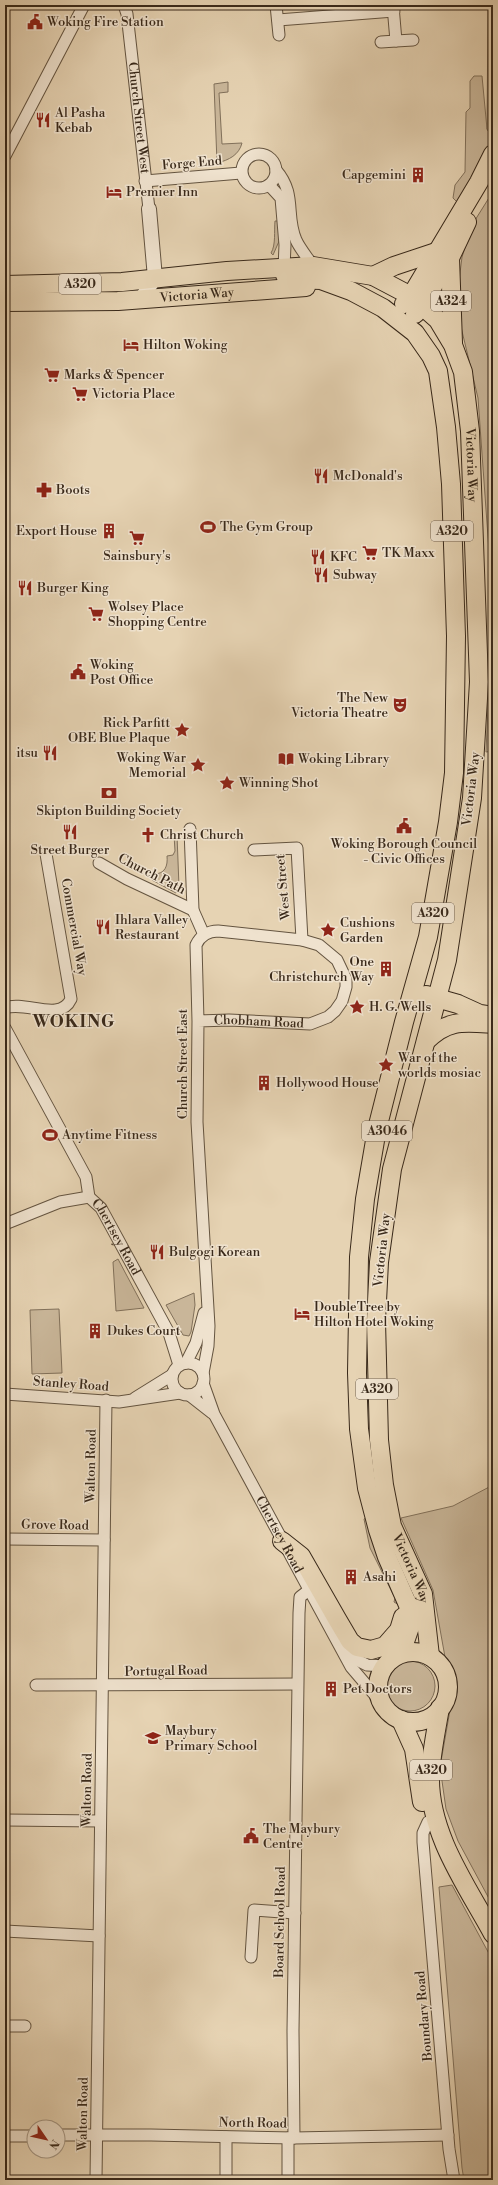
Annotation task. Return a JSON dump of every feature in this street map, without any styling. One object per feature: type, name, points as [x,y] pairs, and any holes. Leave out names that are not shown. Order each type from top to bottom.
[{"type":"main road","name":"A324","points":[[400,320],[417,300],[443,255],[471,204],[493,154]]},
{"type":"main road","name":"A324","points":[[471,204],[493,176]]},
{"type":"main road","name":"A324","points":[[443,255],[453,345]]},
{"type":"main road","points":[[374,276],[394,266],[443,255]]},
{"type":"main road","name":"Victoria Way","points":[[155,278],[313,266],[374,276],[417,300],[438,320],[453,345],[465,383],[470,431],[480,682],[472,798],[447,960],[425,1004],[394,1104],[369,1230],[360,1257],[357,1373],[359,1429],[367,1488],[378,1530],[387,1557],[408,1605],[411,1624],[402,1653]]},
{"type":"main road","name":"Victoria Way","points":[[284,268],[285,275],[289,279],[321,280],[336,287],[351,291],[400,320],[415,333],[431,356],[438,371],[443,400],[451,484],[456,636],[454,773],[449,814],[428,937],[425,1004],[426,1041],[392,1169],[379,1262],[376,1321],[379,1440],[384,1485],[392,1526],[423,1594],[430,1656]]},
{"type":"main road","name":"A320","points":[[5,286],[122,282],[155,278]]},
{"type":"main road","name":"Victoria Way","points":[[147,298],[323,286],[336,287]]},
{"type":"main road","name":"A320","points":[[5,302],[118,301],[147,298]]},
{"type":"main road","name":"A320","points":[[447,960],[449,984],[458,1001],[465,1007],[492,1022]]},
{"type":"main road","points":[[425,1004],[465,1007]]},
{"type":"main road","points":[[425,1004],[492,1022]]},
{"type":"main road","points":[[426,1041],[437,1030],[448,1024],[492,1022]]},
{"type":"main road","points":[[282,1541],[301,1556],[337,1619],[350,1640],[357,1647],[371,1650],[377,1649],[394,1637],[402,1623],[404,1596]]},
{"type":"main road","points":[[380,1701],[378,1682],[385,1666],[402,1653],[411,1652],[430,1656]]},
{"type":"main road","name":"A320","points":[[430,1656],[444,1670],[447,1680],[445,1700],[440,1708],[430,1778],[433,1806],[432,1835]]},
{"type":"main road","name":"A320","points":[[380,1701],[386,1710],[401,1720],[414,1749],[420,1796],[432,1835],[453,1860],[493,1934]]},
{"type":"main road","points":[[401,1720],[414,1722],[424,1720],[440,1708]]},
{"type":"street","points":[[5,156],[84,5]]},
{"type":"street","name":"Church Street West","points":[[124,5],[127,14],[145,181],[150,209],[155,278]]},
{"type":"street","points":[[276,5],[279,35]]},
{"type":"street","points":[[278,20],[332,10],[393,8],[396,41]]},
{"type":"street","points":[[381,42],[413,40]]},
{"type":"street","name":"Forge End","points":[[269,185],[259,189],[249,186],[243,178],[241,173],[244,162],[253,155],[259,154],[270,158],[276,170],[285,182],[291,202],[296,240],[313,266]]},
{"type":"street","points":[[276,170],[275,178],[269,185],[281,198],[285,245],[284,268]]},
{"type":"street","name":"Forge End","points":[[145,181],[241,173]]},
{"type":"street","points":[[147,298],[155,278]]},
{"type":"street","points":[[190,829],[193,910],[204,935],[209,932],[218,931],[302,940]]},
{"type":"street","name":"West Street","points":[[254,850],[297,848],[302,940]]},
{"type":"street","name":"Commercial Way","points":[[5,1008],[16,1005],[56,1010],[63,1009],[68,1004],[71,995],[46,854]]},
{"type":"street","name":"Church Path","points":[[99,863],[127,879],[193,910]]},
{"type":"street","name":"Church Street East","points":[[203,1378],[209,1337],[197,1122],[198,1021],[196,949],[198,942],[204,935]]},
{"type":"street","name":"Chobham Road","points":[[198,1021],[229,1020],[310,1024],[328,1017],[339,1007],[346,987],[346,979],[342,969],[328,951],[319,945],[302,940]]},
{"type":"street","name":"Chertsey Road","points":[[5,1028],[86,1177],[89,1198],[101,1208],[158,1311],[183,1364]]},
{"type":"street","points":[[5,1224],[60,1202],[89,1198]]},
{"type":"street","name":"Church Street East","points":[[183,1364],[196,1343],[206,1304]]},
{"type":"street","points":[[183,1364],[198,1366],[203,1378],[198,1391],[184,1394],[172,1383],[172,1375],[183,1364]]},
{"type":"street","name":"Stanley Road","points":[[134,1398],[172,1375]]},
{"type":"street","name":"Chertsey Road","points":[[203,1378],[214,1414],[282,1541],[358,1676],[380,1701]]},
{"type":"street","name":"Stanley Road","points":[[5,1394],[119,1402],[134,1398],[184,1394]]},
{"type":"street","name":"Chertsey Road","points":[[184,1394],[214,1414]]},
{"type":"street","name":"Walton Road","points":[[96,2180],[106,1400]]},
{"type":"street","name":"Grove Road","points":[[5,1539],[104,1540]]},
{"type":"street","name":"Board School Road","points":[[288,2180],[291,2138],[297,1684],[300,1597],[309,1590]]},
{"type":"street","points":[[345,1654],[367,1665],[385,1666]]},
{"type":"street","name":"Portugal Road","points":[[36,1685],[103,1686],[297,1684]]},
{"type":"street","points":[[5,1820],[100,1821]]},
{"type":"street","name":"Boundary Road","points":[[432,1835],[448,2135],[454,2180]]},
{"type":"street","points":[[251,1957],[254,1910],[295,1913]]},
{"type":"street","points":[[5,1930],[99,1936]]},
{"type":"street","points":[[5,2026],[25,2026]]},
{"type":"street","name":"North Road","points":[[66,2135],[291,2138],[448,2135]]},
{"type":"street","points":[[5,2136],[26,2136]]},
{"type":"street","points":[[226,2137],[226,2180]]},
{"type":"shaded area","points":[[474,76],[482,76],[487,129],[493,139],[493,143],[457,202],[453,198],[455,185],[465,172],[466,112],[470,108],[470,81]]},
{"type":"shaded area","points":[[228,82],[228,92],[219,93],[222,144],[242,143],[236,154],[217,163],[214,84]]},
{"type":"shaded area","points":[[492,193],[489,249],[493,401],[493,751],[486,752],[490,661],[489,551],[478,398],[461,327],[458,289],[462,257],[472,225]]},
{"type":"shaded area","points":[[275,221],[278,221],[280,239],[273,255],[271,253],[274,242]]},
{"type":"shaded area","points":[[174,835],[177,835],[179,887],[176,893],[152,880],[154,874],[161,873],[165,869],[167,856],[173,855],[175,851]]},
{"type":"shaded area","points":[[492,1035],[493,1036],[493,1258],[491,1248]]},
{"type":"shaded area","points":[[118,1259],[144,1308],[116,1311],[113,1262]]},
{"type":"shaded area","points":[[194,1293],[195,1305],[191,1332],[189,1336],[183,1335],[166,1305]]},
{"type":"shaded area","points":[[59,1309],[62,1373],[32,1374],[30,1310]]},
{"type":"shaded area","points":[[493,1485],[493,1906],[458,1841],[446,1809],[440,1767],[450,1710],[456,1691],[456,1678],[452,1666],[445,1657],[433,1590],[401,1518],[453,1506]]},
{"type":"shaded area","points":[[367,1517],[399,1605],[394,1602],[395,1598],[370,1548],[364,1519]]},
{"type":"shaded area","points":[[405,1661],[415,1661],[428,1668],[435,1681],[435,1691],[428,1704],[415,1711],[405,1711],[396,1707],[389,1700],[385,1691],[385,1681],[389,1672],[396,1665]]},
{"type":"shaded area","points":[[452,1885],[493,1961],[493,2180],[464,2180],[462,2168],[439,1887]]},
{"type":"water","points":[[488,5],[493,5],[493,139],[487,129]]},
{"type":"water","points":[[493,139],[493,401],[489,249]]},
{"type":"place","name":"Woking Fire Station","points":[[35,22]]},
{"type":"place","name":"Al Pasha Kebab","points":[[43,120]]},
{"type":"place","name":"Capgemini","points":[[418,175]]},
{"type":"place","name":"Premier Inn","points":[[114,192]]},
{"type":"place","name":"Hilton Woking","points":[[131,345]]},
{"type":"place","name":"Marks & Spencer","points":[[52,375]]},
{"type":"place","name":"Victoria Place","points":[[80,394]]},
{"type":"place","name":"McDonald's","points":[[321,476]]},
{"type":"place","name":"Boots","points":[[44,490]]},
{"type":"place","name":"The Gym Group","points":[[208,527]]},
{"type":"place","name":"Export House","points":[[109,531]]},
{"type":"place","name":"Sainsbury's","points":[[137,538]]},
{"type":"place","name":"TK Maxx","points":[[370,553]]},
{"type":"place","name":"KFC","points":[[318,557]]},
{"type":"place","name":"Subway","points":[[321,575]]},
{"type":"place","name":"Burger King","points":[[25,588]]},
{"type":"place","name":"Wolsey Place Shopping Centre","points":[[96,614]]},
{"type":"place","name":"Woking Post Office","points":[[78,672]]},
{"type":"place","name":"The New Victoria Theatre","points":[[400,705]]},
{"type":"place","name":"Rick Parfitt OBE Blue Plaque","points":[[182,730]]},
{"type":"place","name":"itsu","points":[[50,753]]},
{"type":"place","name":"Woking Library","points":[[286,759]]},
{"type":"place","name":"Woking War Memorial","points":[[198,765]]},
{"type":"place","name":"Winning Shot","points":[[227,783]]},
{"type":"place","name":"Skipton Building Society","points":[[109,793]]},
{"type":"place","name":"Woking Borough Council - Civic Offices","points":[[404,826]]},
{"type":"place","name":"Street Burger","points":[[70,832]]},
{"type":"place","name":"Christ Church","points":[[148,835]]},
{"type":"place","name":"Ihlara Valley Restaurant","points":[[103,927]]},
{"type":"place","name":"Cushions Garden","points":[[328,930]]},
{"type":"place","name":"One Christchurch Way","points":[[386,969]]},
{"type":"place","name":"H. G. Wells","points":[[357,1007]]},
{"type":"place","name":"War of the worlds mosiac","points":[[386,1065]]},
{"type":"place","name":"Hollywood House","points":[[264,1083]]},
{"type":"place","name":"Anytime Fitness","points":[[50,1135]]},
{"type":"place","name":"Bulgogi Korean","points":[[157,1252]]},
{"type":"place","name":"DoubleTree by Hilton Hotel Woking","points":[[302,1314]]},
{"type":"place","name":"Dukes Court","points":[[95,1331]]},
{"type":"place","name":"Asahi","points":[[351,1577]]},
{"type":"place","name":"Pet Doctors","points":[[331,1689]]},
{"type":"place","name":"Maybury Primary School","points":[[153,1738]]},
{"type":"place","name":"The Maybury Centre","points":[[251,1836]]},
{"type":"district","name":"WOKING","points":[[74,1022]]}]
